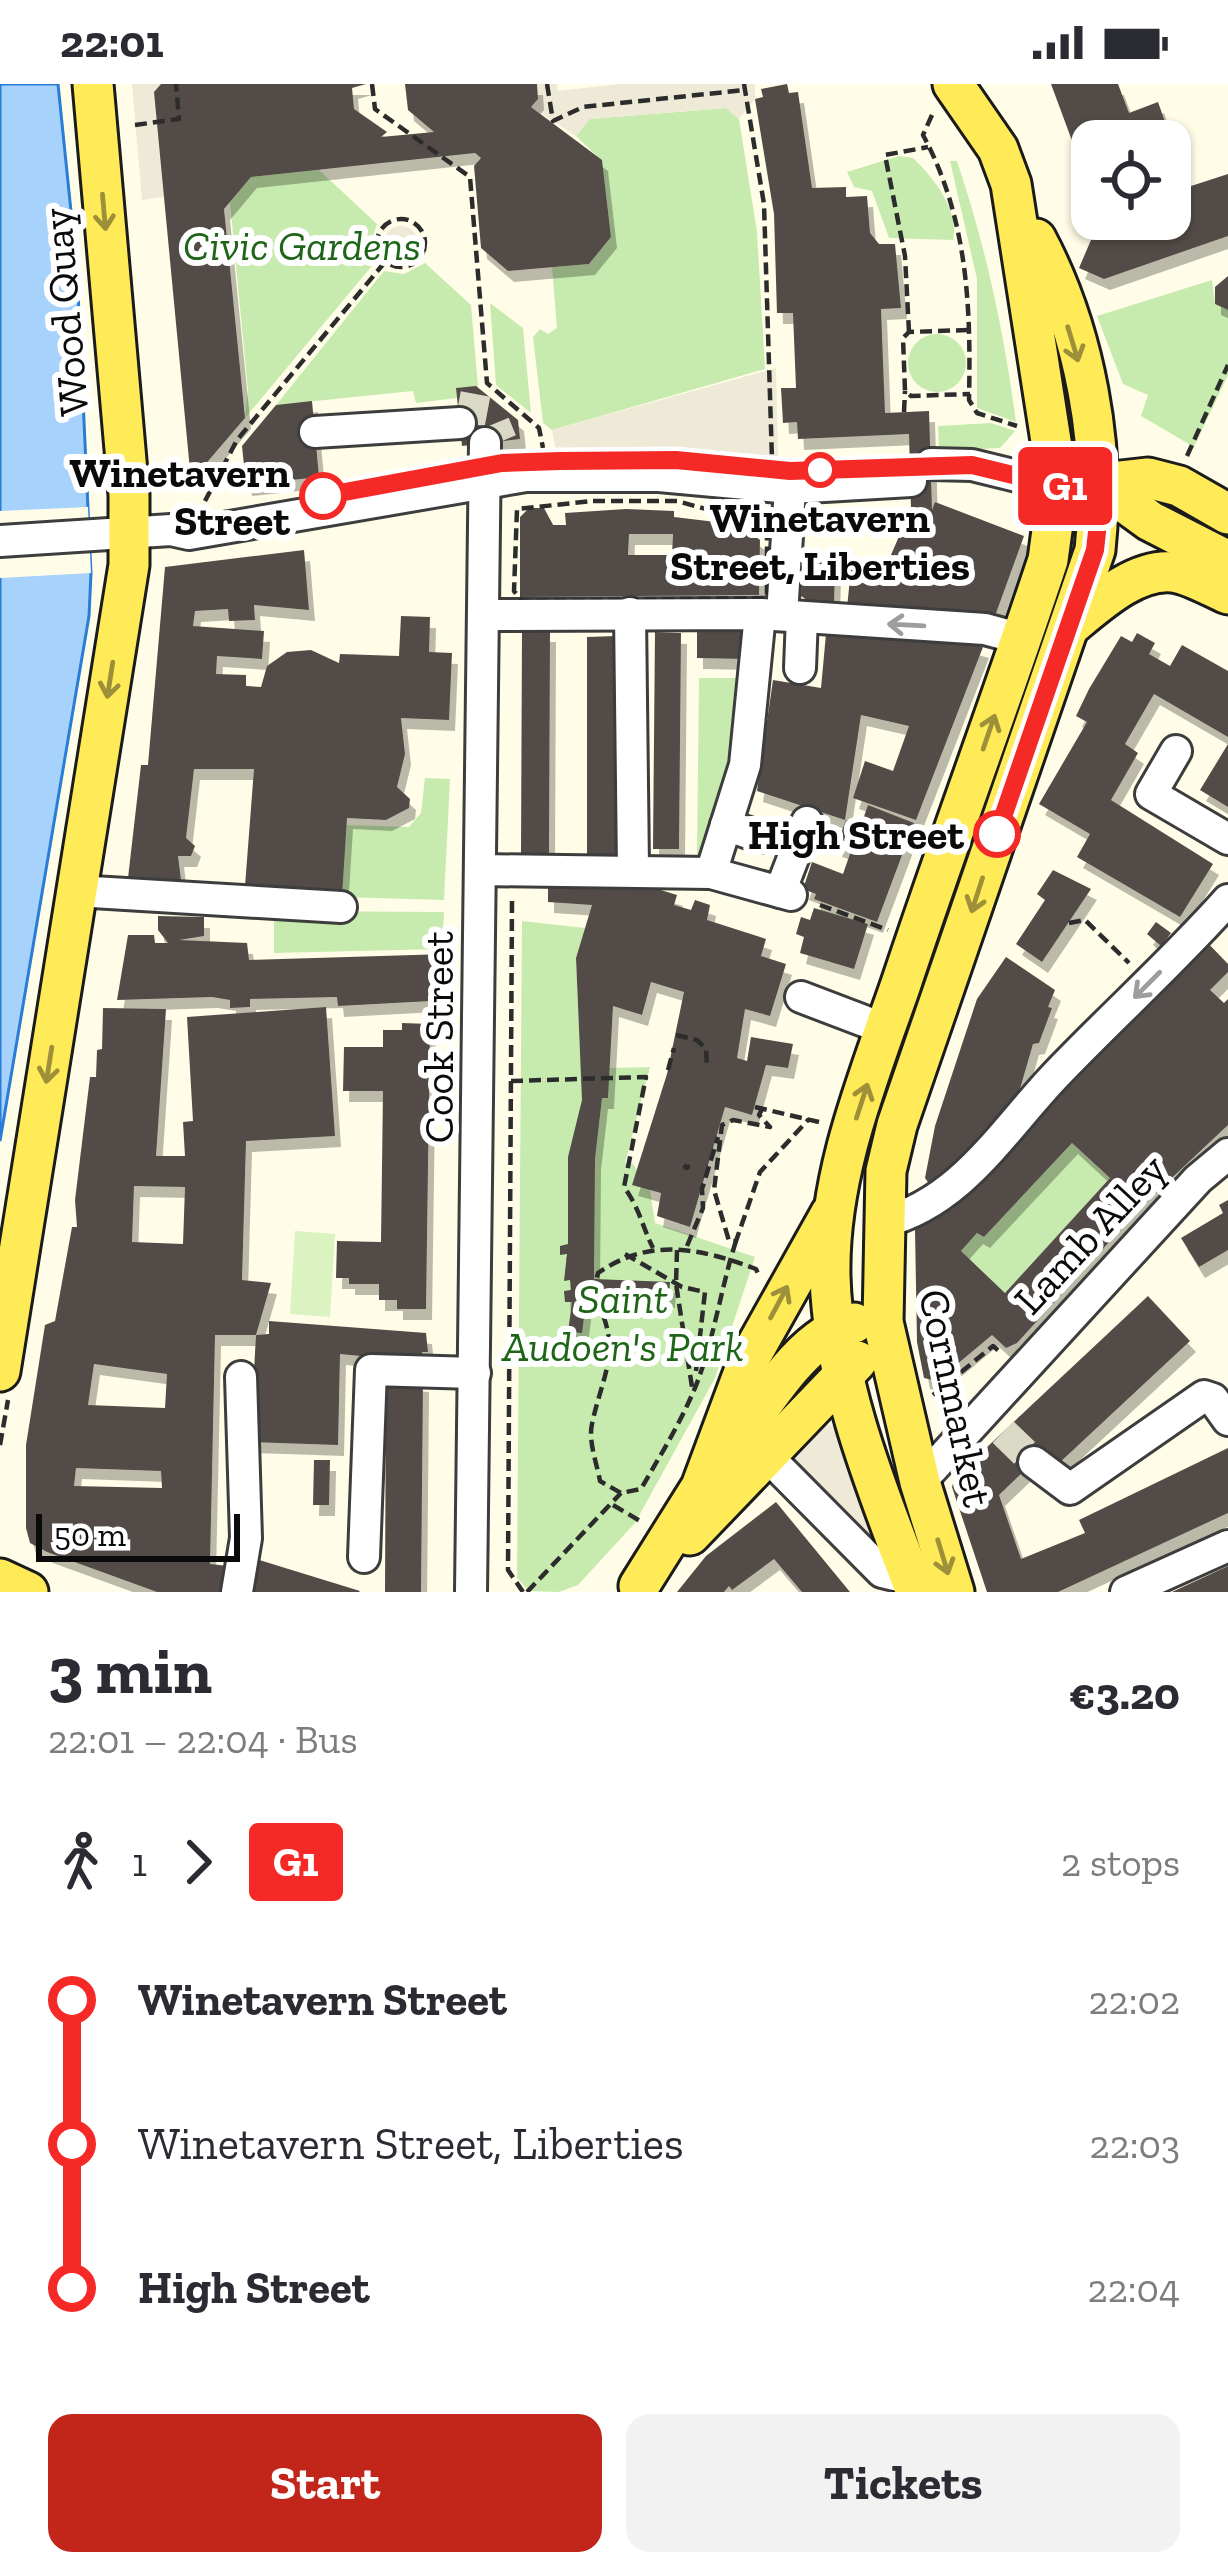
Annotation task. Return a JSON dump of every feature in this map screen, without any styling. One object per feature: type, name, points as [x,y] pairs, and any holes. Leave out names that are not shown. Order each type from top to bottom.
[{"type":"main road","name":"Wood Quay","points":[[0,1371],[76,892],[114,534],[93,84]]},
{"type":"main road","points":[[883,1222],[897,1125],[1095,550],[1102,486],[1089,396],[1055,284],[1013,197],[998,149],[956,87]]},
{"type":"main road","points":[[701,1487],[748,1361],[831,1214],[885,1029],[1053,544],[1058,486],[1013,197]]},
{"type":"main road","points":[[1058,486],[1102,486],[1148,478],[1179,486],[1228,514]]},
{"type":"main road","points":[[1102,486],[1150,521],[1228,561]]},
{"type":"main road","points":[[1070,626],[1117,589],[1150,575],[1173,572],[1228,594]]},
{"type":"main road","points":[[831,1214],[844,1377],[880,1500],[914,1586]]},
{"type":"main road","name":"Cornmarket","points":[[883,1222],[883,1322],[920,1482],[953,1592]]},
{"type":"main road","points":[[636,1589],[701,1487],[786,1377],[837,1326],[883,1322]]},
{"type":"main road","points":[[636,1589],[844,1377],[883,1322]]},
{"type":"main road","points":[[0,1579],[28,1592]]},
{"type":"street","points":[[315,432],[459,414],[416,411]]},
{"type":"street","points":[[0,541],[202,532],[494,463],[616,474],[790,479],[921,473],[1058,486]]},
{"type":"street","name":"Cook Street","points":[[471,1592],[475,1372],[496,1082],[497,870],[485,615],[494,463]]},
{"type":"street","points":[[711,873],[745,765],[782,615],[790,479]]},
{"type":"street","points":[[630,614],[633,869]]},
{"type":"street","points":[[485,615],[782,615],[985,629],[1022,639]]},
{"type":"street","points":[[782,615],[800,668]]},
{"type":"street","points":[[1176,751],[1151,794],[1228,838]]},
{"type":"street","points":[[497,870],[711,873],[786,893],[806,822]]},
{"type":"street","points":[[726,825],[760,837]]},
{"type":"street","points":[[76,892],[341,907]]},
{"type":"street","points":[[883,1222],[914,1215],[969,1174],[1052,1079],[1228,900]]},
{"type":"street","points":[[801,997],[885,1029]]},
{"type":"street","name":"Lamb Alley","points":[[920,1482],[993,1422],[1225,1163]]},
{"type":"street","points":[[364,1557],[370,1370],[475,1372]]},
{"type":"street","points":[[237,1592],[246,1538],[241,1377]]},
{"type":"street","points":[[1034,1462],[1070,1489],[1204,1396],[1213,1399],[1228,1420]]},
{"type":"street","points":[[766,1455],[882,1572],[914,1586]]},
{"type":"street","points":[[1126,1592],[1228,1546]]},
{"type":"path","points":[[135,124],[179,119],[176,84]]},
{"type":"path","points":[[372,84],[375,110],[470,177],[487,383],[543,436]]},
{"type":"path","points":[[548,84],[553,121],[583,107],[745,87],[764,204],[772,460],[790,479]]},
{"type":"path","points":[[956,87],[924,123],[958,219],[970,394],[977,413],[1008,423]]},
{"type":"path","points":[[909,332],[905,256],[885,155],[929,147]]},
{"type":"path","points":[[399,218],[417,224],[426,241],[420,259],[403,268],[387,259],[376,245],[382,227],[399,218]]},
{"type":"path","points":[[205,501],[237,440],[387,259]]},
{"type":"path","points":[[904,412],[903,338],[909,332],[969,330]]},
{"type":"path","points":[[1184,461],[1228,365]]},
{"type":"path","points":[[905,391],[911,396],[970,394]]},
{"type":"path","points":[[677,501],[766,526],[767,598],[522,602],[514,591],[517,508],[677,501]]},
{"type":"path","points":[[497,870],[496,1082],[508,1570],[525,1592],[621,1493]]},
{"type":"path","points":[[786,893],[875,924]]},
{"type":"path","points":[[1069,923],[1085,920],[1136,970]]},
{"type":"path","points":[[676,1035],[698,1040],[706,1049],[706,1067]]},
{"type":"path","points":[[668,1070],[674,1048]]},
{"type":"path","points":[[496,1082],[646,1077],[624,1187],[644,1214],[644,1232],[654,1250]]},
{"type":"path","points":[[687,1248],[726,1120],[770,1127],[759,1115],[759,1107],[811,1120],[760,1172],[730,1259],[693,1394],[641,1490],[621,1493],[600,1481],[590,1429],[610,1374],[604,1315],[592,1285],[598,1273],[625,1254],[687,1248],[730,1259],[756,1269]]},
{"type":"path","points":[[721,1132],[716,1214],[724,1235],[736,1241]]},
{"type":"path","points":[[677,1250],[676,1284],[693,1394],[701,1405]]},
{"type":"path","points":[[625,1254],[682,1287],[705,1292],[693,1394]]},
{"type":"path","points":[[924,1402],[993,1346],[1005,1358]]},
{"type":"path","points":[[611,1504],[644,1523]]},
{"type":"green space","points":[[726,108],[739,119],[757,232],[765,369],[552,430],[543,423],[533,337],[540,329],[548,334],[557,328],[552,267],[589,264],[611,237],[602,161],[576,136],[589,119]]},
{"type":"green space","points":[[899,156],[913,158],[937,185],[953,218],[953,240],[889,238],[872,191],[854,187],[847,172]]},
{"type":"green space","points":[[950,161],[957,161],[985,258],[1016,422],[977,408],[977,279]]},
{"type":"green space","name":"Civic Gardens","points":[[318,169],[377,224],[370,245],[376,261],[245,418],[248,391],[230,202],[251,177]]},
{"type":"green space","name":"Civic Gardens","points":[[425,263],[471,305],[478,387],[456,388],[457,398],[416,403],[413,391],[276,405],[384,271],[404,274]]},
{"type":"green space","points":[[1212,280],[1215,304],[1228,310],[1228,375],[1194,447],[1141,416],[1148,395],[1123,384],[1097,316]]},
{"type":"green space","points":[[490,303],[523,328],[531,413],[496,385]]},
{"type":"green space","points":[[937,334],[958,342],[966,363],[958,384],[937,392],[916,384],[908,363],[916,342]]},
{"type":"green space","points":[[991,423],[1015,431],[1000,448],[939,451],[938,426]]},
{"type":"green space","points":[[699,678],[746,678],[738,761],[703,856],[697,857]]},
{"type":"green space","points":[[425,778],[450,779],[444,900],[342,897],[346,825],[409,827],[421,813]]},
{"type":"green space","points":[[274,911],[444,912],[442,949],[274,953]]},
{"type":"green space","name":"Saint Audoen's Park","points":[[522,921],[585,928],[576,958],[580,1052],[608,1068],[650,1067],[625,1163],[633,1164],[650,1190],[655,1223],[755,1257],[715,1378],[635,1523],[578,1585],[559,1592],[529,1591],[517,1578]]},
{"type":"green space","points":[[1072,1143],[1110,1178],[1005,1293],[961,1251],[977,1233],[984,1237]]},
{"type":"green space","points":[[295,1231],[335,1234],[330,1317],[290,1314]]},
{"type":"shaded area","points":[[132,84],[182,84],[190,164],[163,197],[142,200]]},
{"type":"shaded area","points":[[537,84],[557,84],[558,91],[619,84],[755,84],[755,99],[739,119],[726,108],[590,119],[576,136],[531,107],[538,99]]},
{"type":"shaded area","points":[[401,226],[413,231],[418,243],[413,255],[401,260],[389,255],[384,243],[389,231]]},
{"type":"shaded area","points":[[776,368],[778,457],[556,452],[552,430]]},
{"type":"shaded area","points":[[823,1422],[843,1430],[893,1565],[788,1461]]},
{"type":"water","points":[[0,84],[58,84],[77,270],[91,573],[89,616],[0,1141]]},
{"type":"pier","points":[[88,507],[91,573],[0,578],[0,511]]},
{"type":"building","points":[[161,84],[366,84],[352,88],[354,109],[387,132],[381,137],[434,132],[408,110],[405,84],[537,84],[538,99],[531,107],[602,160],[611,237],[589,264],[508,271],[481,248],[474,166],[481,158],[475,153],[251,177],[224,209],[245,418],[191,481],[154,92]]},
{"type":"building","points":[[787,84],[789,93],[798,92],[812,188],[846,187],[846,197],[867,196],[870,233],[879,244],[895,244],[901,308],[881,309],[885,413],[929,411],[932,510],[935,502],[1024,536],[995,616],[847,608],[852,558],[887,564],[911,509],[909,434],[798,439],[797,422],[783,423],[781,388],[796,388],[793,313],[777,313],[774,214],[755,99],[763,97],[761,89]]},
{"type":"building","points":[[1051,84],[1118,84],[1129,113],[1158,102],[1164,120],[1071,120],[1071,138]]},
{"type":"building","points":[[1228,174],[1228,236],[1104,279],[1079,268],[1091,240],[1191,240],[1191,186]]},
{"type":"building","points":[[1228,276],[1228,310],[1215,304],[1215,287]]},
{"type":"building","points":[[476,386],[518,420],[520,439],[462,446],[456,388]]},
{"type":"building","points":[[312,401],[319,477],[246,485],[242,446],[276,405]]},
{"type":"building","points":[[529,508],[544,508],[553,525],[566,525],[565,513],[626,509],[674,511],[674,517],[741,525],[760,540],[759,595],[520,597],[520,517]],"holes":[[[629,534],[673,534],[672,555],[628,555]]]},
{"type":"building","points":[[304,550],[309,610],[254,605],[255,620],[229,621],[228,609],[195,611],[193,626],[264,631],[262,659],[217,656],[216,674],[246,675],[246,686],[261,687],[267,666],[287,652],[311,650],[339,663],[340,654],[399,656],[401,616],[430,617],[429,652],[452,653],[449,720],[401,718],[405,754],[397,787],[410,799],[409,808],[386,820],[347,818],[342,897],[265,892],[265,887],[245,886],[254,769],[194,769],[186,838],[195,846],[191,856],[178,856],[181,880],[128,878],[141,765],[148,765],[165,567]]},
{"type":"building","points":[[803,557],[824,558],[835,566],[834,607],[816,606],[801,596]]},
{"type":"building","points":[[697,629],[746,630],[746,659],[697,658]]},
{"type":"building","points":[[522,631],[550,631],[549,853],[521,853]]},
{"type":"building","points":[[655,632],[681,633],[679,849],[653,849]]},
{"type":"building","points":[[929,632],[983,647],[916,820],[853,798],[865,761],[893,771],[909,726],[861,715],[845,820],[757,791],[773,680],[821,688],[826,634],[925,642]]},
{"type":"building","points":[[1137,633],[1155,643],[1149,654],[1170,666],[1182,645],[1228,671],[1228,737],[1154,694],[1125,744],[1138,753],[1111,800],[1213,864],[1180,917],[1077,857],[1090,834],[1039,804],[1087,722],[1076,716],[1089,689],[1121,636],[1132,642]]},
{"type":"building","points":[[616,636],[617,857],[587,857],[587,637]]},
{"type":"building","points":[[1228,744],[1228,807],[1200,790]]},
{"type":"building","points":[[868,805],[914,823],[877,922],[814,899],[816,894],[803,889],[812,862],[843,874],[851,851],[836,846],[846,820],[861,825]]},
{"type":"building","points":[[1053,870],[1091,889],[1042,962],[1016,944],[1045,900],[1037,894]]},
{"type":"building","points":[[548,876],[628,880],[677,895],[674,905],[691,910],[695,900],[710,905],[707,920],[766,939],[761,956],[786,964],[770,1016],[745,1009],[737,1058],[747,1061],[751,1037],[793,1044],[788,1068],[766,1065],[752,1115],[725,1107],[690,1227],[657,1216],[661,1193],[632,1185],[667,1074],[684,992],[651,982],[642,1015],[613,1006],[608,1098],[602,1098],[595,1159],[594,1279],[670,1282],[669,1297],[587,1294],[582,1333],[568,1332],[572,1302],[565,1302],[564,1291],[571,1290],[570,1280],[564,1281],[567,1254],[560,1255],[560,1246],[568,1244],[568,1157],[582,1100],[576,958],[592,905],[548,902]]},
{"type":"building","points":[[814,908],[868,924],[854,969],[800,953],[804,937],[796,934],[801,917],[810,920]]},
{"type":"building","points":[[158,916],[204,917],[204,936],[179,940],[247,943],[249,960],[447,954],[449,1000],[338,1006],[337,997],[250,999],[250,1007],[230,1008],[230,1000],[212,997],[117,1000],[128,935],[154,935],[155,943],[168,943],[158,930]]},
{"type":"building","points":[[1156,922],[1171,933],[1161,946],[1147,934]]},
{"type":"building","points":[[1203,938],[1228,964],[1228,972],[1210,990],[1224,1003],[1228,999],[1228,1125],[1142,1206],[1017,1343],[1006,1348],[992,1335],[937,1381],[924,1378],[917,1342],[915,1230]],"holes":[[[1072,1143],[1110,1178],[1005,1293],[961,1251],[977,1233],[984,1237]]]},
{"type":"building","points":[[1006,957],[1055,990],[1048,1007],[1052,1008],[1039,1043],[1033,1044],[1015,1106],[949,1177],[930,1185],[925,1178],[935,1126],[977,999]]},
{"type":"building","points":[[326,1007],[335,1136],[246,1141],[242,1280],[271,1283],[256,1335],[215,1335],[210,1564],[228,1566],[224,1592],[157,1592],[30,1543],[26,1445],[45,1325],[55,1321],[72,1227],[77,1227],[75,1200],[90,1077],[96,1077],[97,1050],[102,1049],[103,1008],[166,1009],[156,1156],[185,1156],[183,1122],[193,1121],[187,1017]],"holes":[[[134,1186],[185,1187],[183,1244],[132,1242]],[[94,1364],[167,1374],[165,1408],[88,1405]],[[76,1468],[161,1471],[162,1488],[74,1486]]]},
{"type":"building","points":[[402,1023],[430,1024],[426,1309],[397,1309],[397,1300],[379,1300],[379,1284],[349,1284],[349,1278],[336,1278],[337,1241],[381,1242],[383,1091],[343,1091],[344,1047],[383,1047],[383,1030],[402,1030]]},
{"type":"building","points":[[1228,1200],[1228,1250],[1199,1267],[1181,1238],[1223,1213],[1219,1205]]},
{"type":"building","points":[[1148,1296],[1190,1341],[1057,1465],[1047,1449],[999,1495],[1021,1559],[1085,1533],[1079,1520],[1228,1448],[1228,1513],[1058,1592],[987,1592],[952,1487],[955,1477]]},
{"type":"building","points":[[269,1321],[426,1333],[428,1352],[422,1352],[422,1362],[340,1354],[338,1445],[250,1442],[256,1335],[269,1334]]},
{"type":"building","points":[[386,1378],[423,1381],[421,1592],[385,1592]]},
{"type":"building","points":[[314,1460],[330,1460],[329,1505],[313,1505]]},
{"type":"building","points":[[776,1502],[850,1592],[802,1592],[774,1559],[732,1590],[729,1586],[724,1592],[677,1592],[706,1556]]},
{"type":"building","points":[[256,1559],[360,1591],[248,1592]]},
{"type":"building","points":[[1228,1566],[1228,1592],[1172,1592]]},
{"type":"tunnel","points":[[458,406],[490,412],[502,441]]},
{"type":"tunnel","points":[[1003,1432],[1034,1462]]},
{"type":"bus line","name":"G1","points":[[323,496],[502,463],[560,461],[676,460],[790,471],[972,465],[1058,486],[1102,486],[1095,550],[997,834]]},
{"type":"place","name":"Winetavern Street, Liberties","points":[[820,470]]},
{"type":"place","name":"Winetavern Street","points":[[323,496]]},
{"type":"place","name":"High Street","points":[[997,834]]}]
